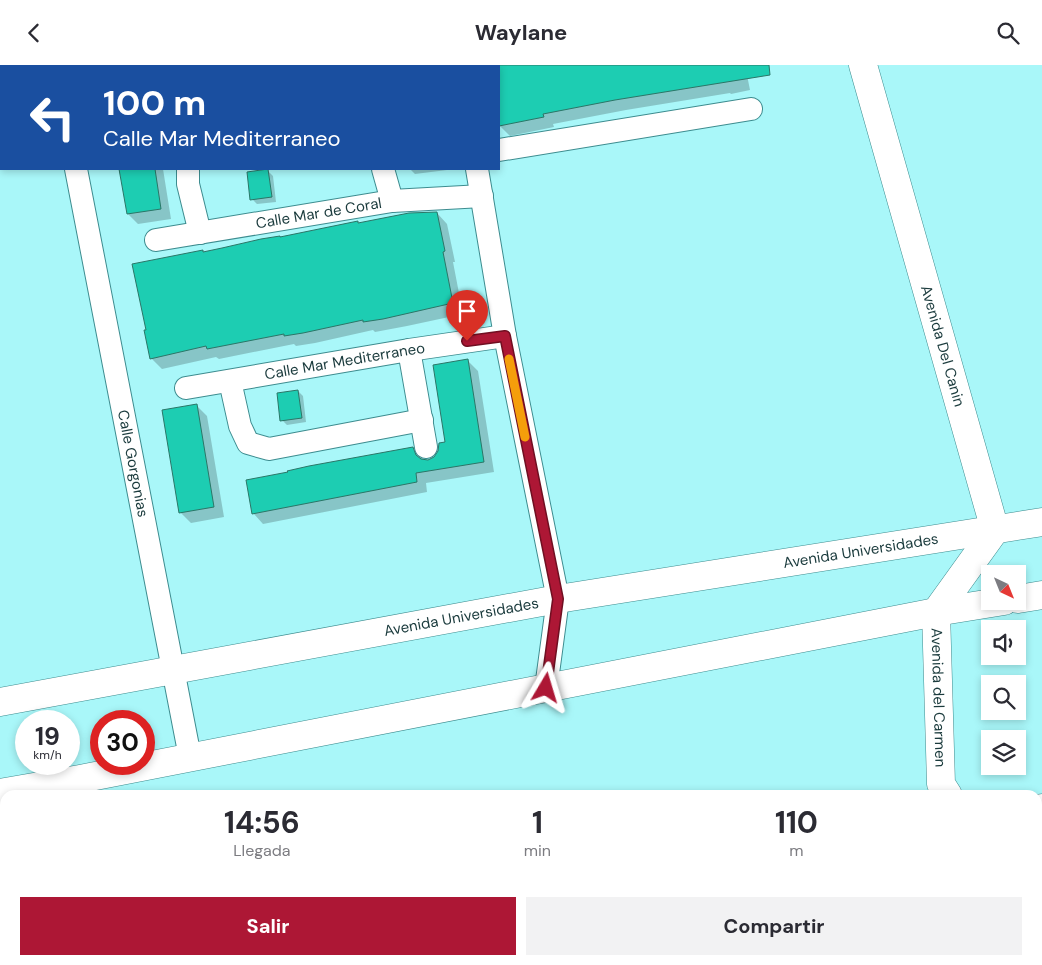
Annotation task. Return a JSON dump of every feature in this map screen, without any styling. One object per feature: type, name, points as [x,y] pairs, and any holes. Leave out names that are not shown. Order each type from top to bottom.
[{"type":"main road","name":"Avenida Del Canin","points":[[863,65],[995,530]]},
{"type":"main road","name":"Avenida Universidades","points":[[0,702],[558,599],[1042,522]]},
{"type":"main road","points":[[936,612],[995,530]]},
{"type":"main road","points":[[1026,598],[1042,595]]},
{"type":"main road","points":[[50,790],[82,787],[190,757],[981,605]]},
{"type":"main road","name":"Avenida del Carmen","points":[[936,612],[941,790]]},
{"type":"street","points":[[500,150],[751,109]]},
{"type":"street","name":"Calle Gorgonias","points":[[76,170],[190,757]]},
{"type":"street","points":[[188,170],[188,184],[200,233]]},
{"type":"street","points":[[383,170],[392,201]]},
{"type":"street","points":[[477,170],[505,336],[558,599],[546,688]]},
{"type":"street","name":"Calle Mar de Coral","points":[[156,240],[392,201],[482,196]]},
{"type":"street","name":"Calle Mar Mediterraneo","points":[[186,388],[409,350],[505,336]]},
{"type":"street","points":[[409,350],[426,447]]},
{"type":"street","points":[[230,381],[240,426],[248,443],[269,449],[422,421]]},
{"type":"building","points":[[500,65],[769,65],[770,75],[615,100],[543,114],[544,117],[500,126]]},
{"type":"building","points":[[119,170],[155,170],[161,209],[127,214]]},
{"type":"building","points":[[268,170],[272,197],[250,200],[247,172]]},
{"type":"building","points":[[437,212],[453,303],[383,319],[363,322],[363,320],[303,333],[284,336],[284,334],[207,349],[206,346],[150,359],[132,264],[358,221],[358,223],[409,213]]},
{"type":"building","points":[[468,359],[484,462],[416,473],[417,482],[252,514],[246,480],[309,466],[413,447],[416,455],[421,459],[428,460],[434,457],[438,451],[439,443],[445,442],[433,365]]},
{"type":"building","points":[[298,390],[302,418],[280,421],[277,393]]},
{"type":"building","points":[[197,404],[214,507],[179,513],[162,410]]},
{"type":"slow traffic","points":[[509,359],[525,437]]},
{"type":"route","points":[[467,341],[505,336],[558,599],[546,688]]}]
